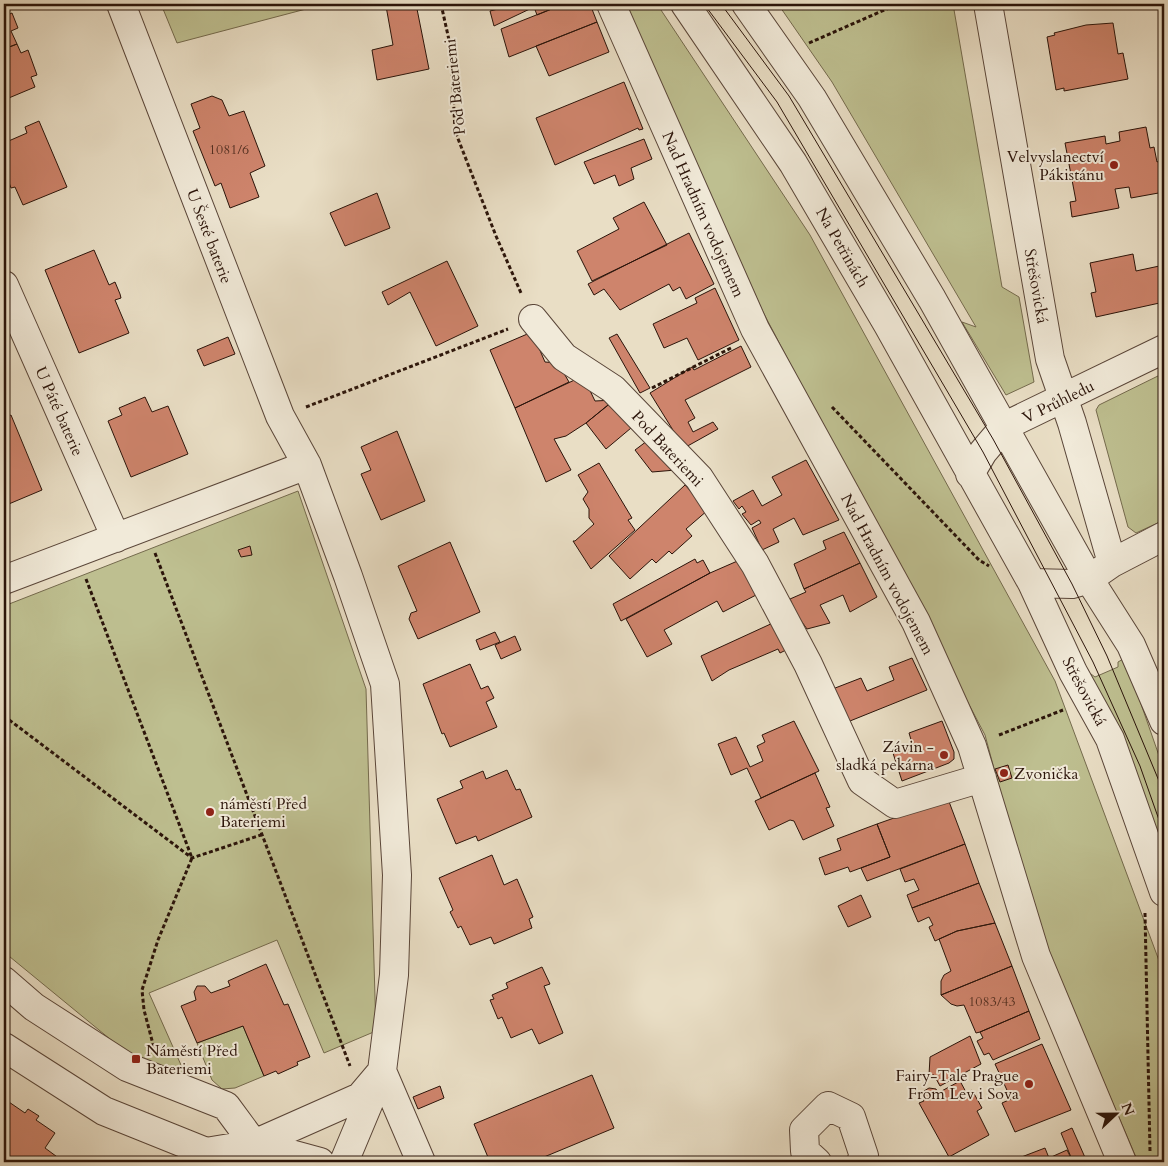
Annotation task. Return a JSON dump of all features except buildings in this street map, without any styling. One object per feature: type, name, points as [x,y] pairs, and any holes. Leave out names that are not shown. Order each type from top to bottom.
[{"type":"street","name":"U Šesté baterie","points":[[121,4],[280,416],[306,465]]},
{"type":"street","name":"Nad Hradním vodojemem","points":[[610,4],[755,329],[916,622],[972,746],[1036,956],[1122,1162]]},
{"type":"street","name":"Na Petřinách","points":[[685,4],[793,163],[888,325],[970,474]]},
{"type":"street","points":[[703,28],[714,4]]},
{"type":"street","points":[[746,4],[812,98],[1006,426],[1090,578],[1131,644],[1164,721]]},
{"type":"street","name":"Střešovická","points":[[988,4],[1050,359],[1062,399],[1072,423],[1112,563]]},
{"type":"street","name":"U Páté baterie","points":[[4,285],[116,538]]},
{"type":"street","name":"Pod Bateriemi","points":[[533,319],[564,357],[613,389],[699,478],[756,564],[808,664],[862,781],[895,804],[982,778]]},
{"type":"street","name":"V Průhledu","points":[[970,474],[983,452],[1006,426],[1164,349]]},
{"type":"street","points":[[4,580],[306,465],[348,576],[385,684],[397,875],[394,975],[382,1072],[344,1162]]},
{"type":"street","name":"Střešovická","points":[[970,474],[1032,583],[1073,672],[1110,739],[1154,900]]},
{"type":"street","points":[[1032,583],[1072,584],[1090,578],[1112,563],[1164,536]]},
{"type":"street","points":[[4,981],[34,1007],[127,1067],[226,1106],[256,1153]]},
{"type":"street","points":[[4,1048],[104,1110],[206,1152],[256,1153],[320,1162]]},
{"type":"street","points":[[256,1153],[360,1097],[382,1072]]},
{"type":"street","points":[[382,1072],[421,1162]]},
{"type":"street","points":[[817,1162],[805,1151],[804,1130],[828,1106],[851,1117],[864,1156],[861,1162]]},
{"type":"path","name":"Pod Bateriemi","points":[[441,4],[451,49],[455,131],[496,236],[533,319]]},
{"type":"path","points":[[801,47],[898,4]]},
{"type":"path","points":[[304,407],[533,319]]},
{"type":"path","points":[[648,393],[652,387],[710,358]]},
{"type":"path","points":[[829,404],[979,560],[992,568]]},
{"type":"path","points":[[145,527],[351,1069]]},
{"type":"path","points":[[76,553],[192,858],[158,940],[142,990],[144,1010],[156,1054]]},
{"type":"path","points":[[972,746],[1064,709]]},
{"type":"path","points":[[4,716],[192,858]]},
{"type":"path","points":[[192,858],[261,835]]},
{"type":"path","points":[[1150,1152],[1154,900]]},
{"type":"green space","points":[[161,4],[325,4],[177,43]]},
{"type":"green space","points":[[625,4],[657,4],[810,235],[1055,681],[1164,974],[1164,1162],[1138,1162],[1035,921],[985,735],[763,312]]},
{"type":"green space","points":[[778,4],[953,4],[1002,287],[1019,297],[1034,382],[1006,395],[962,322],[976,327],[832,82]]},
{"type":"green space","points":[[1164,373],[1164,520],[1136,533],[1128,527],[1096,410],[1099,405]]},
{"type":"green space","name":"náměstí Před Bateriemi","points":[[298,491],[366,689],[376,1031],[324,1053],[277,940],[149,993],[185,1074],[127,1053],[4,952],[4,606]]},
{"type":"green space","points":[[1125,658],[1164,770],[1164,853],[1085,678],[1091,674],[1095,677],[1118,667],[1118,662]]},
{"type":"green space","points":[[243,1026],[264,1076],[235,1088],[222,1089],[212,1080],[197,1043]]},
{"type":"tram line","points":[[704,4],[777,102],[983,452],[1093,662],[1140,766],[1164,834]]},
{"type":"tram line","points":[[721,4],[789,96],[993,439],[1072,584],[1107,656],[1164,793]]},
{"type":"place","name":"Velvyslanectví Pákistánu","points":[[1114,165]]},
{"type":"place","name":"Závin - sladká pekárna","points":[[944,755]]},
{"type":"place","name":"Zvonička","points":[[1004,773]]},
{"type":"place","name":"náměstí Před Bateriemi","points":[[210,812]]},
{"type":"place","name":"Náměstí Před Bateriemi","points":[[136,1059]]},
{"type":"place","name":"Fairy-Tale Prague From Lev i Sova","points":[[1029,1084]]}]
